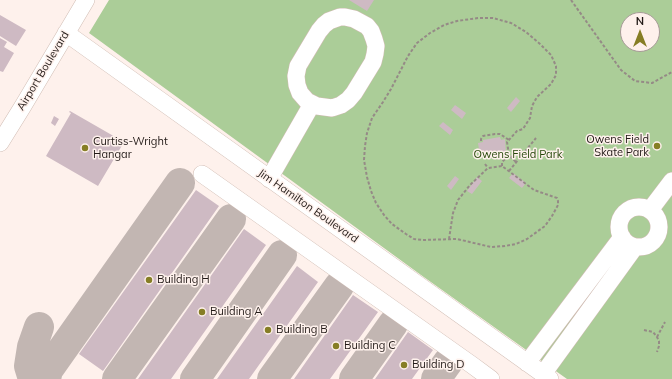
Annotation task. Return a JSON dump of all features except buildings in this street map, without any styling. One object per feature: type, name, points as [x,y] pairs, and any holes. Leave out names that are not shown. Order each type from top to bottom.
[{"type":"street","name":"Airport Boulevard","points":[[0,143],[86,0]]},
{"type":"street","points":[[340,17],[346,17],[361,22],[371,31],[376,46],[373,62],[354,93],[341,105],[332,108],[324,108],[312,104],[300,93],[296,76],[298,66],[315,37],[324,25],[340,17]]},
{"type":"street","name":"Jim Hamilton Boulevard","points":[[66,33],[546,376]]},
{"type":"street","points":[[269,179],[312,104]]},
{"type":"street","points":[[202,174],[491,379]]},
{"type":"street","points":[[650,210],[672,181]]},
{"type":"street","points":[[644,208],[650,210],[658,220],[659,232],[656,238],[647,246],[641,247],[628,242],[620,231],[622,218],[631,209],[644,208]]},
{"type":"street","points":[[527,363],[628,242]]},
{"type":"street","points":[[546,376],[628,242]]},
{"type":"path","points":[[571,0],[620,70],[634,81],[652,83],[672,72]]},
{"type":"path","points":[[449,238],[453,213],[458,200],[470,185],[488,168],[502,166],[534,190],[557,198],[558,205],[545,226],[527,239],[516,244],[491,247],[457,238],[423,240],[414,239],[392,224],[384,216],[376,203],[371,190],[364,160],[367,133],[372,118],[383,102],[408,56],[417,43],[430,33],[444,25],[457,21],[478,18],[493,18],[511,23],[526,32],[551,55],[556,66],[556,76],[551,84],[537,97],[532,106],[530,118],[523,129],[517,131],[507,142],[509,155],[517,162]]},
{"type":"path","points":[[481,141],[482,136],[495,134],[500,134],[509,140]]},
{"type":"path","points":[[509,172],[536,138]]},
{"type":"path","points":[[502,166],[502,162],[509,155]]},
{"type":"path","points":[[485,164],[488,168]]},
{"type":"path","points":[[657,337],[665,322]]},
{"type":"path","points":[[644,330],[653,332],[657,337],[659,346],[656,352]]},
{"type":"green space","name":"Owens Field Park","points":[[109,0],[672,0],[672,379],[567,379],[421,275],[89,33]]},
{"type":"taxiway","points":[[46,379],[48,370],[180,183]]},
{"type":"taxiway","points":[[117,379],[231,219]]},
{"type":"taxiway","points":[[195,379],[282,255]]},
{"type":"taxiway","points":[[272,379],[339,286]]},
{"type":"taxiway","points":[[354,379],[393,324]]},
{"type":"taxiway","points":[[33,379],[29,366],[32,347],[39,327]]},
{"type":"taxiway","points":[[436,379],[448,362]]},
{"type":"place","name":"Owens Field Skate Park","points":[[657,146]]},
{"type":"place","name":"Curtiss-Wright Hangar","points":[[85,148]]},
{"type":"place","name":"Building H","points":[[149,280]]},
{"type":"place","name":"Building A","points":[[202,312]]},
{"type":"place","name":"Building B","points":[[268,330]]},
{"type":"place","name":"Building C","points":[[336,346]]},
{"type":"place","name":"Building D","points":[[404,365]]}]
